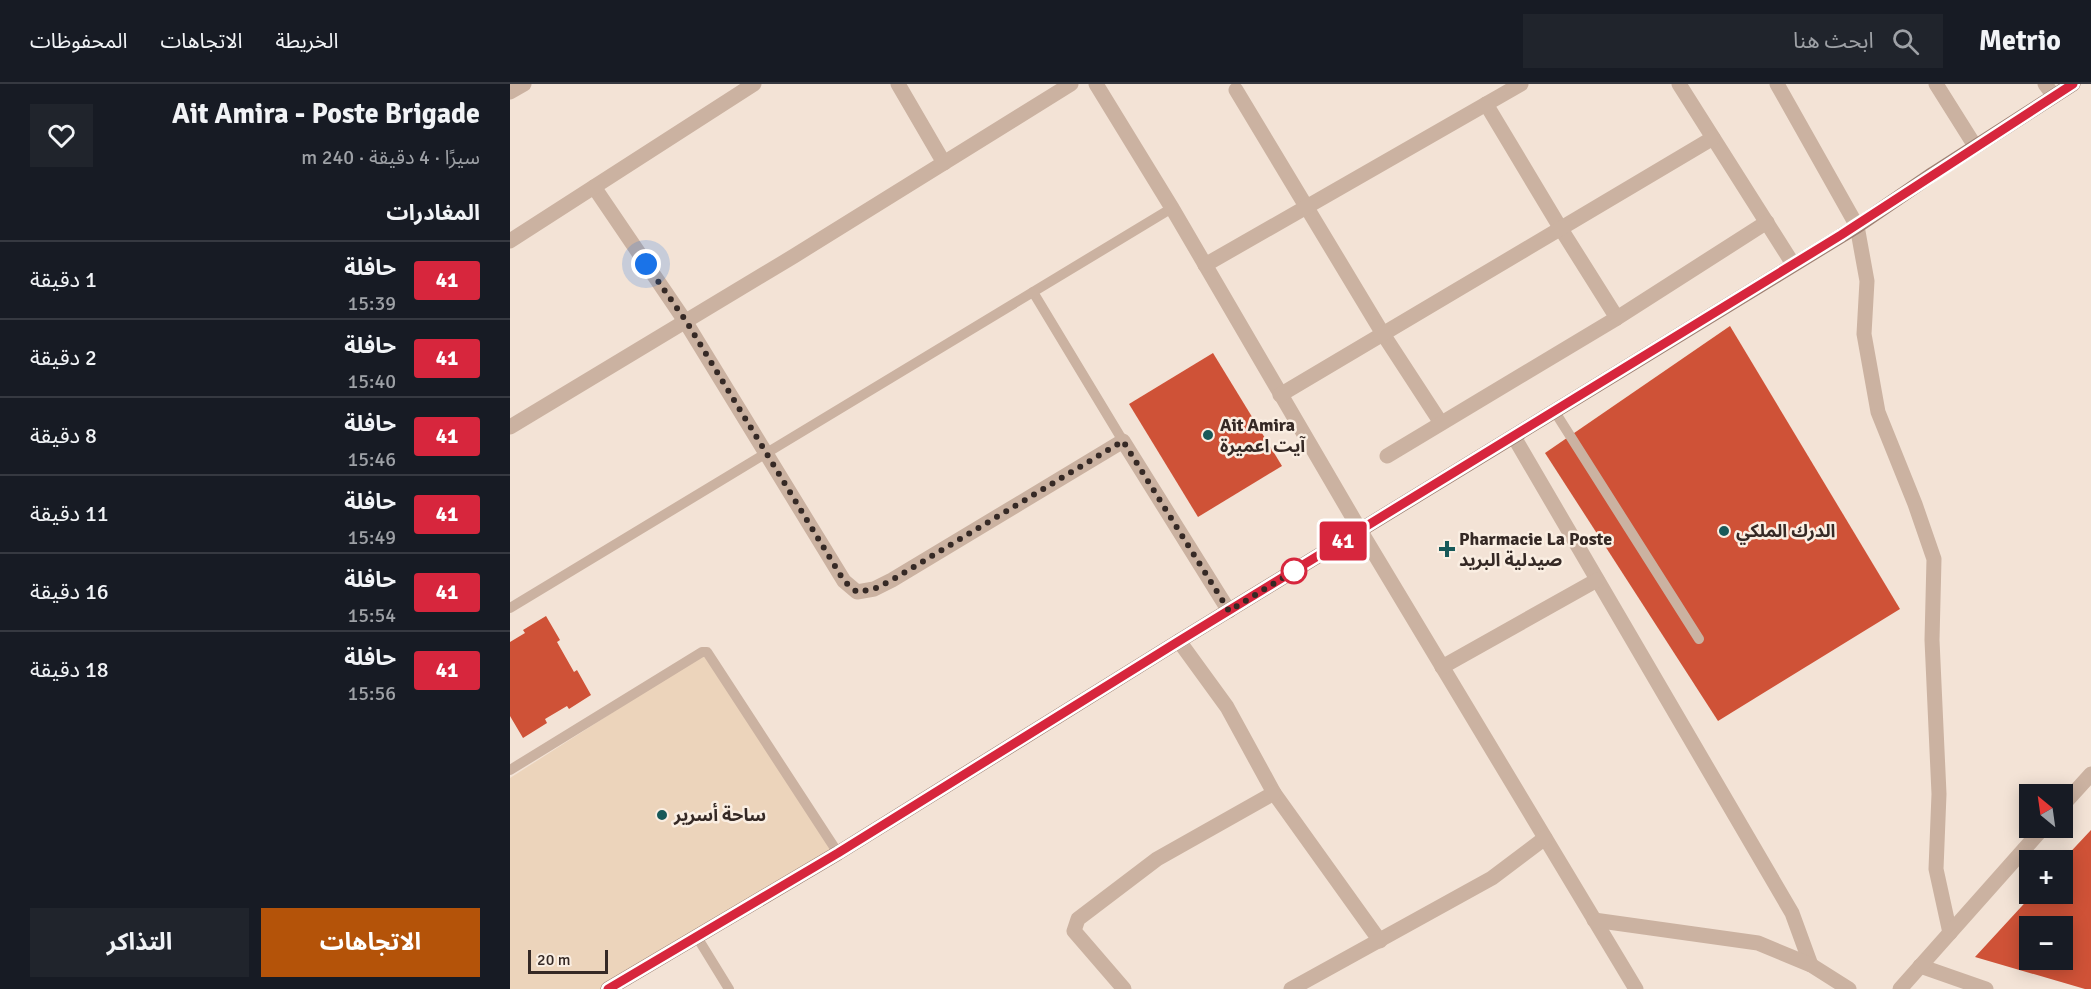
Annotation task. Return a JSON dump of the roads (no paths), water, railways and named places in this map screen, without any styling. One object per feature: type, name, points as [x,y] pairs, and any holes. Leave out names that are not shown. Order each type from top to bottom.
[{"type":"street","points":[[510,92],[524,84]]},
{"type":"street","points":[[510,241],[754,84]]},
{"type":"street","points":[[898,84],[944,163]]},
{"type":"street","points":[[510,427],[1071,84]]},
{"type":"street","points":[[1096,84],[1172,208],[1360,530],[1636,989]]},
{"type":"street","points":[[1205,265],[1521,84]]},
{"type":"street","points":[[1679,84],[1794,264]]},
{"type":"street","points":[[1777,84],[1857,226],[1867,281],[1864,334],[1878,412],[1915,504],[1934,559],[1932,640],[1939,794],[1936,869],[1950,933]]},
{"type":"street","points":[[1936,84],[1976,146]]},
{"type":"street","points":[[608,989],[838,853],[1179,641],[1857,226],[1976,146],[2049,90],[2073,84]]},
{"type":"street","points":[[1236,90],[1308,206],[1383,334],[1441,423]]},
{"type":"street","points":[[1486,104],[1617,318]]},
{"type":"street","points":[[1280,395],[1713,138]]},
{"type":"street","points":[[594,187],[686,321],[844,581],[857,592],[874,589],[892,580],[1123,441],[1229,611]]},
{"type":"street","points":[[1387,456],[1617,318],[1767,222]]},
{"type":"street","points":[[1514,437],[1792,913],[1811,965]]},
{"type":"street","points":[[1442,666],[1598,580]]},
{"type":"street","points":[[1179,641],[1227,707],[1274,793],[1380,941]]},
{"type":"street","points":[[2073,794],[2091,774]]},
{"type":"street","points":[[1124,989],[1074,931],[1078,919],[1157,859],[1274,793]]},
{"type":"street","points":[[1291,989],[1492,878],[1545,838]]},
{"type":"street","points":[[1900,989],[2034,838]]},
{"type":"street","points":[[1594,920],[1758,943],[1811,965],[1849,989]]},
{"type":"street","points":[[1920,966],[1986,989]]},
{"type":"lane","points":[[510,608],[1172,208]]},
{"type":"lane","points":[[1033,292],[1123,441]]},
{"type":"lane","points":[[1555,412],[1699,639]]},
{"type":"lane","points":[[510,770],[702,652],[707,652],[838,853]]},
{"type":"lane","points":[[697,937],[729,989]]},
{"type":"place","name":"Ait Amira آيت اعميرة","points":[[1208,435]]},
{"type":"place","name":"الدرك الملكي","points":[[1724,531]]},
{"type":"place","name":"Pharmacie La Poste صيدلية البريد","points":[[1447,549]]},
{"type":"place","name":"ساحة أسرير","points":[[662,815]]}]
